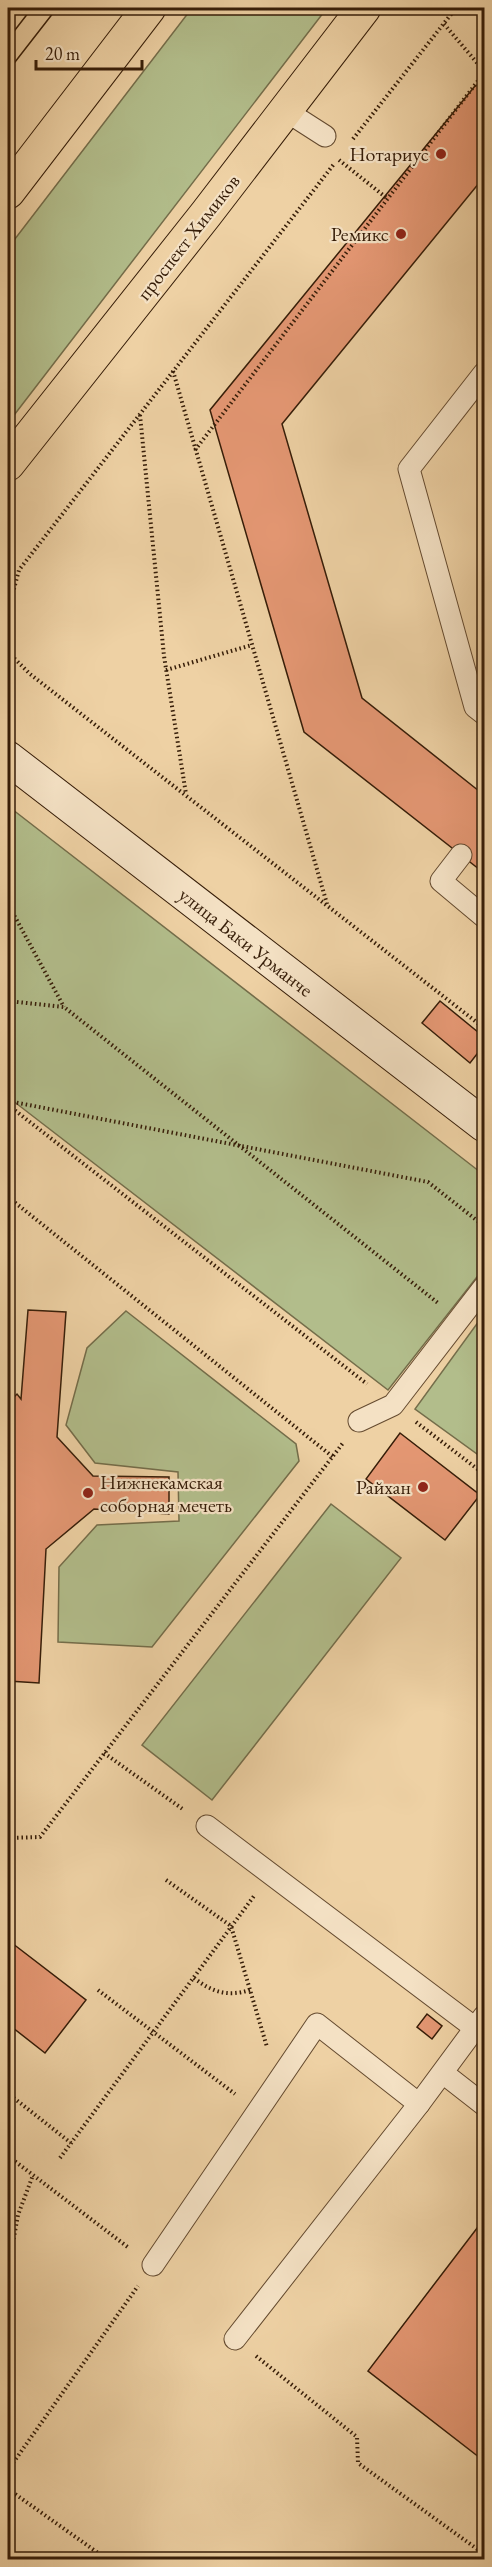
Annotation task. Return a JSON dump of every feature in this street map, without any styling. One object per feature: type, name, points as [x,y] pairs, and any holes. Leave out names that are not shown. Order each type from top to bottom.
[{"type":"main road","points":[[8,192],[149,8]]},
{"type":"main road","name":"проспект Химиков","points":[[8,464],[286,111],[364,8]]},
{"type":"street","name":"улица Баки Урманче","points":[[8,758],[484,1125]]},
{"type":"lane","points":[[286,111],[325,136]]},
{"type":"lane","points":[[484,373],[409,470],[475,708],[484,714]]},
{"type":"lane","points":[[461,855],[441,880],[484,917]]},
{"type":"lane","points":[[359,1421],[393,1405],[484,1287]]},
{"type":"lane","points":[[207,1826],[480,2022],[443,2073],[235,2339]]},
{"type":"lane","points":[[153,2265],[316,2024],[419,2104]]},
{"type":"lane","points":[[443,2073],[484,2105]]},
{"type":"path","points":[[352,141],[456,8]]},
{"type":"path","points":[[195,450],[484,72],[444,23]]},
{"type":"path","points":[[8,611],[19,570],[345,150]]},
{"type":"path","points":[[338,159],[388,199]]},
{"type":"path","points":[[173,371],[327,905]]},
{"type":"path","points":[[140,413],[166,670],[186,795]]},
{"type":"path","points":[[166,670],[252,645]]},
{"type":"path","points":[[8,652],[30,674],[484,1028]]},
{"type":"path","points":[[8,904],[64,1007],[460,1320]]},
{"type":"path","points":[[8,1001],[64,1007]]},
{"type":"path","points":[[8,1103],[428,1182],[484,1226]]},
{"type":"path","points":[[8,1103],[484,1474]]},
{"type":"path","points":[[8,1197],[333,1456],[40,1837],[8,1838]]},
{"type":"path","points":[[104,1753],[207,1826]]},
{"type":"path","points":[[60,2158],[270,1873]]},
{"type":"path","points":[[166,1880],[231,1926],[277,2083]]},
{"type":"path","points":[[194,1978],[212,1991],[238,1994],[250,1990]]},
{"type":"path","points":[[98,1990],[257,2111]]},
{"type":"path","points":[[10,2096],[71,2144]]},
{"type":"path","points":[[8,2156],[153,2265],[8,2470]]},
{"type":"path","points":[[8,2270],[18,2215],[33,2175]]},
{"type":"path","points":[[235,2339],[357,2436],[358,2463],[484,2554]]},
{"type":"path","points":[[8,2489],[108,2559]]},
{"type":"green space","points":[[192,8],[327,8],[8,423],[8,248]]},
{"type":"green space","points":[[8,806],[484,1175],[484,1268],[388,1390],[8,1097]]},
{"type":"green space","points":[[126,1311],[296,1444],[299,1461],[152,1647],[58,1642],[59,1567],[97,1525],[179,1521],[178,1472],[95,1463],[66,1425],[87,1348]]},
{"type":"green space","points":[[484,1314],[484,1459],[415,1409]]},
{"type":"green space","points":[[331,1504],[401,1558],[212,1800],[142,1745]]},
{"type":"building","points":[[484,83],[484,177],[282,424],[362,698],[484,795],[484,873],[304,732],[210,410],[475,86]]},
{"type":"building","points":[[440,1001],[484,1037],[484,1045],[470,1063],[422,1023]]},
{"type":"building","name":"Нижнекамская соборная мечеть","points":[[28,1310],[66,1312],[57,1437],[93,1476],[169,1477],[169,1514],[94,1509],[46,1549],[39,1683],[8,1681],[8,1403],[17,1394],[21,1399]]},
{"type":"building","name":"Райхан","points":[[400,1433],[480,1495],[445,1540],[366,1479]]},
{"type":"building","points":[[8,1940],[86,2000],[45,2053],[8,2024]]},
{"type":"building","points":[[427,2014],[442,2026],[432,2039],[417,2027]]},
{"type":"building","points":[[484,2219],[484,2461],[368,2371]]},
{"type":"tram line","points":[[8,39],[32,8]]},
{"type":"tram line","points":[[8,71],[57,8]]},
{"type":"place","name":"Нотариус","points":[[441,154]]},
{"type":"place","name":"Ремикс","points":[[401,234]]},
{"type":"place","name":"Райхан","points":[[423,1487]]},
{"type":"place","name":"Нижнекамская соборная мечеть","points":[[88,1493]]}]
